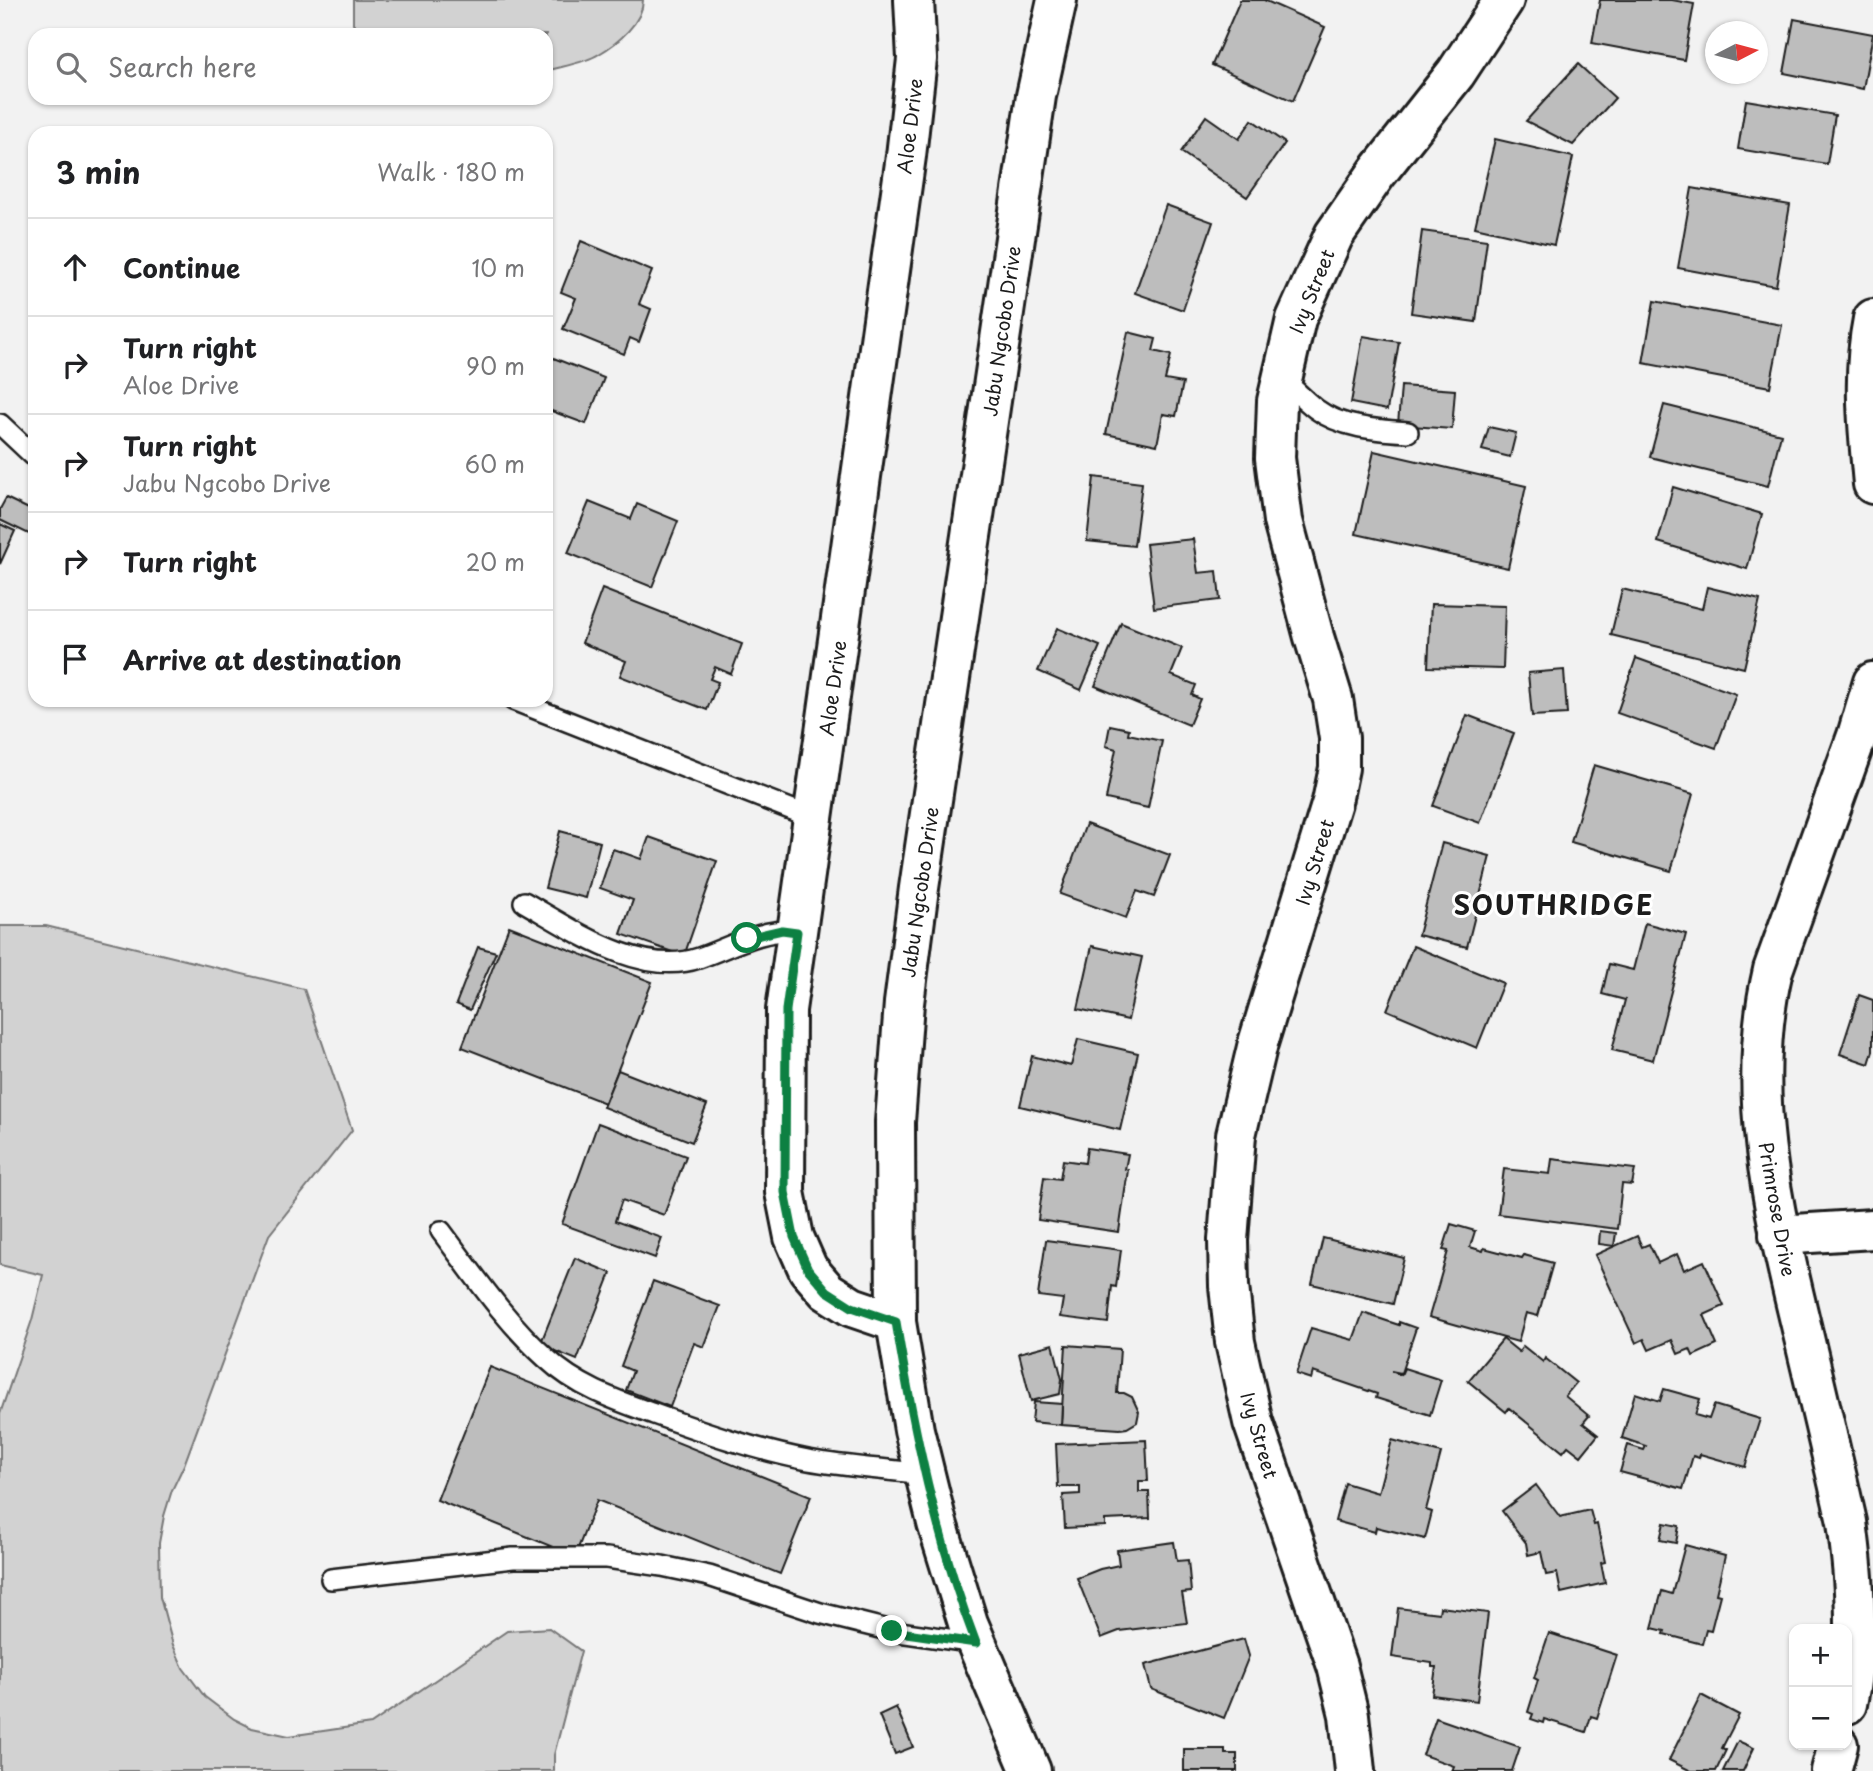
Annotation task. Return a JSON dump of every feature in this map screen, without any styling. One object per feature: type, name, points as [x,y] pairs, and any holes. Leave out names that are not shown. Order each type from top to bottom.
[{"type":"street","name":"Aloe Drive","points":[[896,1322],[852,1307],[827,1291],[808,1269],[794,1237],[785,1192],[786,1010],[906,156],[917,59],[914,0]]},
{"type":"street","name":"Jabu Ngcobo Drive","points":[[1031,1771],[976,1643],[937,1523],[914,1430],[896,1322],[895,1122],[904,1003],[1034,109],[1057,0]]},
{"type":"street","name":"Ivy Street","points":[[1355,1771],[1349,1715],[1337,1666],[1253,1422],[1235,1342],[1228,1286],[1228,1228],[1236,1135],[1258,1043],[1332,802],[1339,768],[1339,738],[1333,699],[1283,521],[1275,458],[1277,401],[1296,319],[1334,235],[1377,173],[1456,72],[1504,0]]},
{"type":"street","points":[[1873,319],[1867,347],[1866,390],[1873,484]]},
{"type":"street","name":"Primrose Drive","points":[[1849,1687],[1855,1607],[1847,1522],[1779,1235],[1767,1171],[1761,1071],[1765,1003],[1773,970],[1857,736],[1873,682]]},
{"type":"street","points":[[1779,1235],[1873,1229]]},
{"type":"street","points":[[1831,1771],[1837,1750]]},
{"type":"lane","points":[[1283,379],[1318,411],[1339,420],[1374,430],[1408,432]]},
{"type":"lane","points":[[0,424],[28,450]]},
{"type":"lane","points":[[531,707],[813,818]]},
{"type":"lane","points":[[524,902],[619,952],[649,960],[678,962],[697,958],[764,933],[797,932]]},
{"type":"lane","points":[[441,1231],[490,1297],[521,1333],[547,1359],[594,1392],[699,1430],[809,1460],[925,1474]]},
{"type":"lane","points":[[331,1579],[513,1558],[607,1558],[709,1576],[820,1613],[892,1631],[976,1643]]},
{"type":"shaded area","points":[[353,0],[643,0],[634,24],[614,44],[587,60],[553,69],[553,28],[357,28],[353,24]]},
{"type":"shaded area","points":[[0,926],[46,926],[304,989],[352,1130],[269,1235],[184,1465],[172,1490],[159,1543],[160,1597],[173,1645],[183,1668],[205,1697],[234,1719],[252,1728],[289,1736],[371,1724],[507,1631],[549,1628],[581,1651],[554,1755],[554,1771],[0,1771],[0,1414],[32,1320],[43,1275],[0,1265]]},
{"type":"building","points":[[1240,0],[1264,0],[1325,27],[1293,101],[1212,65]]},
{"type":"building","points":[[1600,0],[1672,0],[1694,4],[1684,60],[1592,43]]},
{"type":"building","points":[[1794,19],[1873,34],[1863,89],[1784,73]]},
{"type":"building","points":[[1578,64],[1615,98],[1573,145],[1526,121]]},
{"type":"building","points":[[1746,100],[1835,115],[1827,164],[1738,149]]},
{"type":"building","points":[[1206,116],[1239,139],[1252,120],[1285,143],[1247,197],[1181,152]]},
{"type":"building","points":[[1495,139],[1573,157],[1554,245],[1475,227]]},
{"type":"building","points":[[1692,188],[1790,205],[1776,286],[1678,268]]},
{"type":"building","points":[[1166,205],[1213,222],[1183,310],[1135,293]]},
{"type":"building","points":[[1422,231],[1487,240],[1476,322],[1411,313]]},
{"type":"building","points":[[581,241],[652,271],[639,304],[651,309],[639,342],[630,338],[624,354],[563,329],[576,298],[561,292]]},
{"type":"building","points":[[1654,301],[1782,325],[1770,387],[1643,363]]},
{"type":"building","points":[[1128,332],[1156,339],[1153,351],[1171,355],[1165,380],[1183,383],[1176,416],[1163,414],[1157,445],[1106,434]]},
{"type":"building","points":[[1363,336],[1399,342],[1387,410],[1351,403]]},
{"type":"building","points":[[553,358],[604,378],[586,424],[553,412]]},
{"type":"building","points":[[1401,386],[1455,390],[1452,429],[1398,425]]},
{"type":"building","points":[[1664,405],[1781,434],[1768,486],[1650,457]]},
{"type":"building","points":[[1489,427],[1516,433],[1510,457],[1482,450]]},
{"type":"building","points":[[1374,451],[1526,486],[1508,568],[1356,534]]},
{"type":"building","points":[[1094,477],[1142,483],[1134,546],[1087,541]]},
{"type":"building","points":[[1673,487],[1762,514],[1747,569],[1658,542]]},
{"type":"building","points":[[6,498],[28,509],[28,534],[0,520],[0,509]]},
{"type":"building","points":[[589,502],[631,519],[637,504],[678,521],[652,587],[568,553]]},
{"type":"building","points":[[0,524],[15,531],[0,564]]},
{"type":"building","points":[[1193,539],[1198,573],[1217,571],[1220,600],[1154,608],[1146,544]]},
{"type":"building","points":[[1707,587],[1760,600],[1744,668],[1611,635],[1622,589],[1702,609]]},
{"type":"building","points":[[602,589],[742,644],[731,674],[715,667],[710,679],[718,682],[707,710],[620,676],[626,661],[582,643]]},
{"type":"building","points":[[1431,604],[1505,606],[1503,669],[1428,667]]},
{"type":"building","points":[[1121,623],[1182,648],[1171,675],[1196,685],[1192,695],[1200,699],[1189,725],[1095,686]]},
{"type":"building","points":[[1057,628],[1100,646],[1081,690],[1038,671]]},
{"type":"building","points":[[1636,658],[1736,694],[1716,748],[1617,713]]},
{"type":"building","points":[[1564,670],[1567,714],[1532,716],[1528,673]]},
{"type":"building","points":[[1467,715],[1514,733],[1480,823],[1433,806]]},
{"type":"building","points":[[1110,725],[1129,729],[1128,734],[1162,741],[1148,808],[1106,799],[1116,749],[1106,746]]},
{"type":"building","points":[[1594,765],[1693,794],[1671,871],[1571,842]]},
{"type":"building","points":[[1086,824],[1170,855],[1154,897],[1137,891],[1126,918],[1060,894]]},
{"type":"building","points":[[560,831],[600,842],[586,898],[545,888]]},
{"type":"building","points":[[649,837],[717,861],[684,956],[621,934],[633,900],[600,888],[613,849],[641,859]]},
{"type":"building","points":[[1442,843],[1490,856],[1467,947],[1418,935]]},
{"type":"building","points":[[1645,923],[1686,934],[1653,1060],[1612,1050],[1625,1000],[1602,994],[1609,964],[1633,970]]},
{"type":"building","points":[[509,926],[652,982],[605,1103],[462,1047]]},
{"type":"building","points":[[1092,946],[1142,957],[1128,1020],[1078,1009]]},
{"type":"building","points":[[1413,946],[1503,983],[1477,1048],[1387,1010]]},
{"type":"building","points":[[478,947],[496,952],[470,1010],[456,1004]]},
{"type":"building","points":[[1859,995],[1873,1000],[1873,1051],[1869,1064],[1840,1054]]},
{"type":"building","points":[[1078,1039],[1138,1053],[1120,1130],[1020,1106],[1032,1056],[1071,1066]]},
{"type":"building","points":[[618,1070],[707,1105],[692,1142],[603,1107]]},
{"type":"building","points":[[598,1123],[686,1156],[664,1215],[622,1200],[615,1221],[662,1238],[655,1258],[562,1224]]},
{"type":"building","points":[[1087,1148],[1128,1154],[1119,1232],[1038,1220],[1044,1177],[1060,1179],[1063,1160],[1085,1163]]},
{"type":"building","points":[[1552,1159],[1635,1169],[1632,1185],[1622,1184],[1617,1229],[1498,1214],[1504,1169],[1550,1174]]},
{"type":"building","points":[[1451,1224],[1475,1231],[1470,1247],[1522,1258],[1524,1255],[1553,1263],[1538,1316],[1526,1313],[1518,1342],[1429,1317],[1448,1251],[1443,1250]]},
{"type":"building","points":[[1600,1231],[1616,1233],[1614,1246],[1599,1244]]},
{"type":"building","points":[[1637,1236],[1642,1247],[1649,1244],[1658,1263],[1677,1254],[1684,1270],[1704,1261],[1724,1306],[1704,1315],[1717,1345],[1693,1356],[1690,1349],[1678,1354],[1672,1340],[1649,1350],[1644,1339],[1636,1343],[1595,1255]]},
{"type":"building","points":[[1323,1238],[1404,1258],[1393,1304],[1312,1284]]},
{"type":"building","points":[[1046,1240],[1121,1250],[1116,1287],[1112,1286],[1108,1323],[1060,1317],[1063,1299],[1038,1296]]},
{"type":"building","points":[[575,1258],[611,1273],[577,1360],[540,1345]]},
{"type":"building","points":[[653,1281],[720,1306],[704,1347],[694,1343],[670,1407],[626,1390],[633,1371],[621,1366]]},
{"type":"building","points":[[1363,1313],[1416,1328],[1401,1373],[1391,1371],[1401,1375],[1404,1368],[1441,1380],[1430,1415],[1376,1398],[1377,1394],[1313,1372],[1311,1379],[1296,1374],[1311,1328],[1353,1340]]},
{"type":"building","points":[[1503,1339],[1519,1352],[1523,1346],[1543,1362],[1545,1358],[1576,1383],[1565,1396],[1589,1416],[1583,1423],[1598,1435],[1581,1456],[1568,1446],[1563,1452],[1509,1408],[1506,1412],[1468,1381]]},
{"type":"building","points":[[1053,1344],[1062,1379],[1060,1394],[1031,1401],[1019,1353]]},
{"type":"building","points":[[1066,1345],[1120,1349],[1117,1393],[1132,1397],[1139,1412],[1137,1422],[1120,1429],[1061,1425]]},
{"type":"building","points":[[490,1367],[811,1496],[780,1574],[597,1500],[575,1556],[437,1500]]},
{"type":"building","points":[[1664,1389],[1700,1399],[1695,1415],[1709,1419],[1714,1405],[1760,1419],[1745,1467],[1700,1454],[1699,1458],[1693,1456],[1683,1489],[1620,1472],[1628,1445],[1644,1450],[1646,1446],[1622,1438],[1635,1393],[1660,1401]]},
{"type":"building","points":[[1034,1402],[1062,1404],[1061,1425],[1032,1422]]},
{"type":"building","points":[[1146,1440],[1148,1481],[1139,1481],[1139,1492],[1149,1492],[1150,1518],[1105,1520],[1105,1526],[1065,1528],[1063,1495],[1080,1494],[1080,1487],[1058,1487],[1056,1444]]},
{"type":"building","points":[[1392,1440],[1441,1453],[1426,1510],[1432,1512],[1425,1539],[1376,1527],[1375,1532],[1335,1521],[1345,1483],[1378,1493]]},
{"type":"building","points":[[1536,1485],[1560,1517],[1590,1510],[1594,1525],[1597,1524],[1605,1562],[1601,1563],[1605,1583],[1561,1593],[1557,1573],[1546,1575],[1541,1552],[1528,1555],[1526,1543],[1502,1511]]},
{"type":"building","points":[[1664,1523],[1679,1526],[1676,1543],[1660,1540]]},
{"type":"building","points":[[1174,1542],[1177,1561],[1188,1560],[1191,1592],[1182,1593],[1187,1623],[1119,1631],[1101,1638],[1077,1578],[1119,1565],[1117,1550]]},
{"type":"building","points":[[1685,1545],[1725,1556],[1716,1594],[1720,1595],[1711,1630],[1706,1629],[1702,1644],[1652,1628],[1662,1591],[1672,1594]]},
{"type":"building","points":[[1440,1607],[1488,1613],[1477,1701],[1432,1695],[1436,1667],[1432,1667],[1432,1663],[1392,1657],[1398,1608],[1439,1613]]},
{"type":"building","points":[[1549,1633],[1617,1655],[1597,1718],[1591,1716],[1586,1732],[1544,1719],[1543,1723],[1531,1719],[1533,1714],[1528,1712],[1538,1680],[1534,1678]]},
{"type":"building","points":[[1244,1639],[1249,1656],[1224,1718],[1151,1689],[1145,1665]]},
{"type":"building","points":[[1701,1695],[1739,1715],[1722,1748],[1726,1750],[1716,1771],[1691,1771],[1669,1760]]},
{"type":"building","points":[[896,1707],[913,1747],[895,1754],[879,1715]]},
{"type":"building","points":[[1436,1718],[1520,1747],[1512,1771],[1452,1771],[1454,1766],[1423,1755]]},
{"type":"building","points":[[1738,1741],[1754,1748],[1743,1771],[1723,1771]]},
{"type":"building","points":[[1184,1749],[1225,1749],[1225,1754],[1237,1754],[1237,1771],[1184,1771]]},
{"type":"district","name":"SOUTHRIDGE","points":[[1554,904]]},
{"type":"route","points":[[747,938],[782,930],[797,932],[786,1010],[785,1192],[794,1237],[808,1269],[827,1291],[852,1307],[896,1322],[914,1430],[937,1523],[976,1643],[892,1631]]}]
